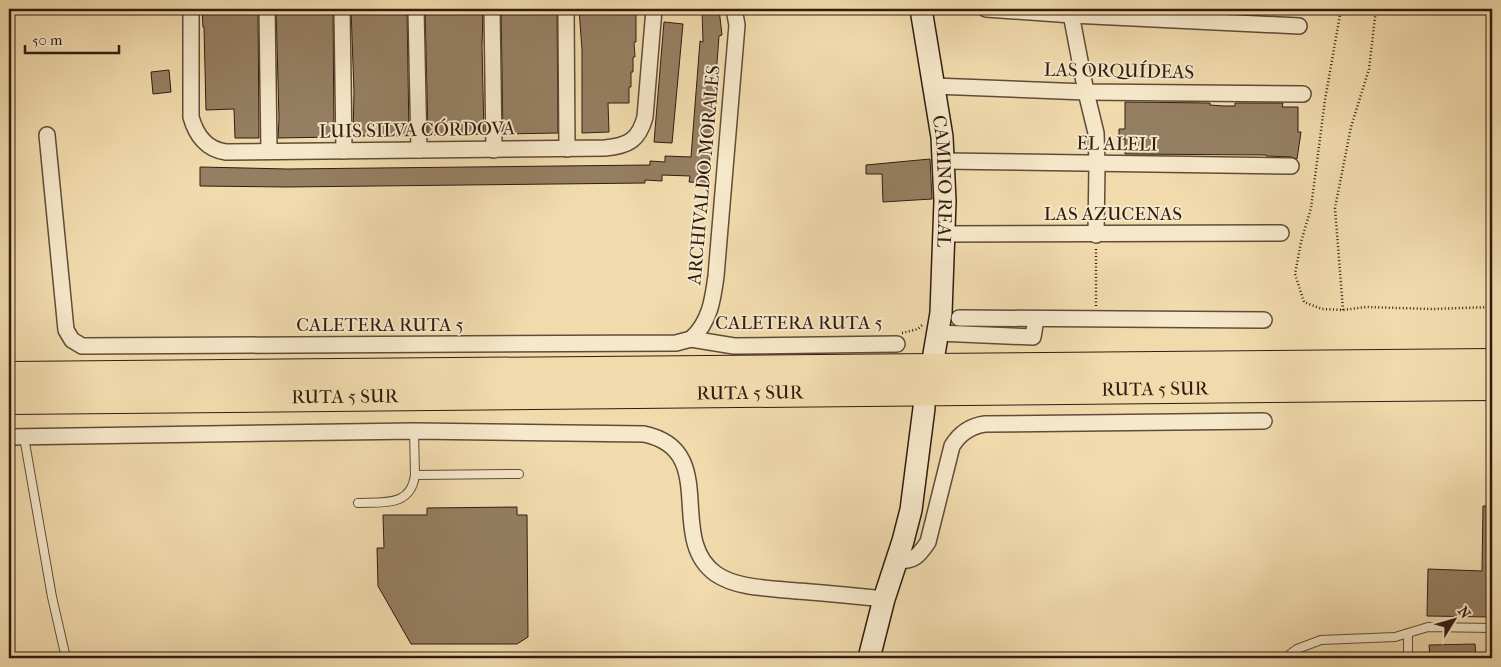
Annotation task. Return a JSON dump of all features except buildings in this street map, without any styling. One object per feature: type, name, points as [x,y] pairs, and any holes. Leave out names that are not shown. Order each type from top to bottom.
[{"type":"highway","name":"RUTA 5 SUR","points":[[9,376],[1492,363]]},
{"type":"highway","name":"RUTA 5 SUR","points":[[9,400],[1219,389],[1325,391],[1492,386]]},
{"type":"street","name":"LUIS SILVA CÓRDOVA","points":[[191,9],[191,117],[196,131],[202,140],[218,151],[270,152],[567,149],[624,146],[640,132],[645,117],[654,9]]},
{"type":"street","points":[[267,9],[270,152]]},
{"type":"street","points":[[342,9],[344,151]]},
{"type":"street","points":[[416,9],[419,150]]},
{"type":"street","points":[[492,9],[494,150]]},
{"type":"street","points":[[566,9],[567,149]]},
{"type":"street","name":"ARCHIVALDO MORALES","points":[[691,339],[700,332],[710,310],[716,276],[737,25],[734,9]]},
{"type":"street","name":"CAMINO REAL","points":[[921,9],[942,137],[945,201],[941,313],[930,329],[934,354]]},
{"type":"street","points":[[986,9],[1071,12],[1299,26]]},
{"type":"street","points":[[1071,12],[1096,133],[1098,164],[1096,234]]},
{"type":"street","name":"LAS ORQUÍDEAS","points":[[934,86],[1086,92],[1303,94]]},
{"type":"street","name":"CALETERA RUTA 5","points":[[47,134],[66,330],[72,340],[82,346],[676,343],[691,339],[734,346],[897,344]]},
{"type":"street","name":"EL ALELI","points":[[943,162],[1291,166]]},
{"type":"street","name":"LAS AZUCENAS","points":[[945,234],[1281,234]]},
{"type":"street","points":[[959,318],[1264,320]]},
{"type":"street","points":[[930,329],[1033,337],[1036,319]]},
{"type":"street","points":[[869,658],[884,599],[912,510],[924,408]]},
{"type":"street","points":[[896,561],[914,559],[928,542],[952,446],[960,434],[972,427],[986,424],[1264,421]]},
{"type":"street","points":[[9,437],[414,431],[644,434],[668,443],[684,462],[688,479],[694,540],[705,564],[717,574],[732,581],[757,586],[884,599]]},
{"type":"lane","points":[[1219,389],[1246,397]]},
{"type":"lane","points":[[358,502],[387,502],[400,499],[410,490],[415,475],[414,431]]},
{"type":"lane","points":[[24,436],[51,590],[66,658]]},
{"type":"lane","points":[[415,475],[519,474]]},
{"type":"lane","points":[[1285,658],[1297,649],[1321,640],[1386,638],[1408,634],[1428,627],[1492,628]]},
{"type":"lane","points":[[1408,634],[1408,658]]},
{"type":"path","points":[[1341,9],[1325,100],[1311,208],[1301,242],[1295,274],[1304,302],[1322,309],[1343,310],[1366,307],[1432,309],[1492,307]]},
{"type":"path","points":[[1343,310],[1335,208],[1352,127],[1369,69],[1376,9]]},
{"type":"path","points":[[1096,234],[1096,319]]},
{"type":"path","points":[[897,344],[901,334],[918,329],[930,329]]}]
